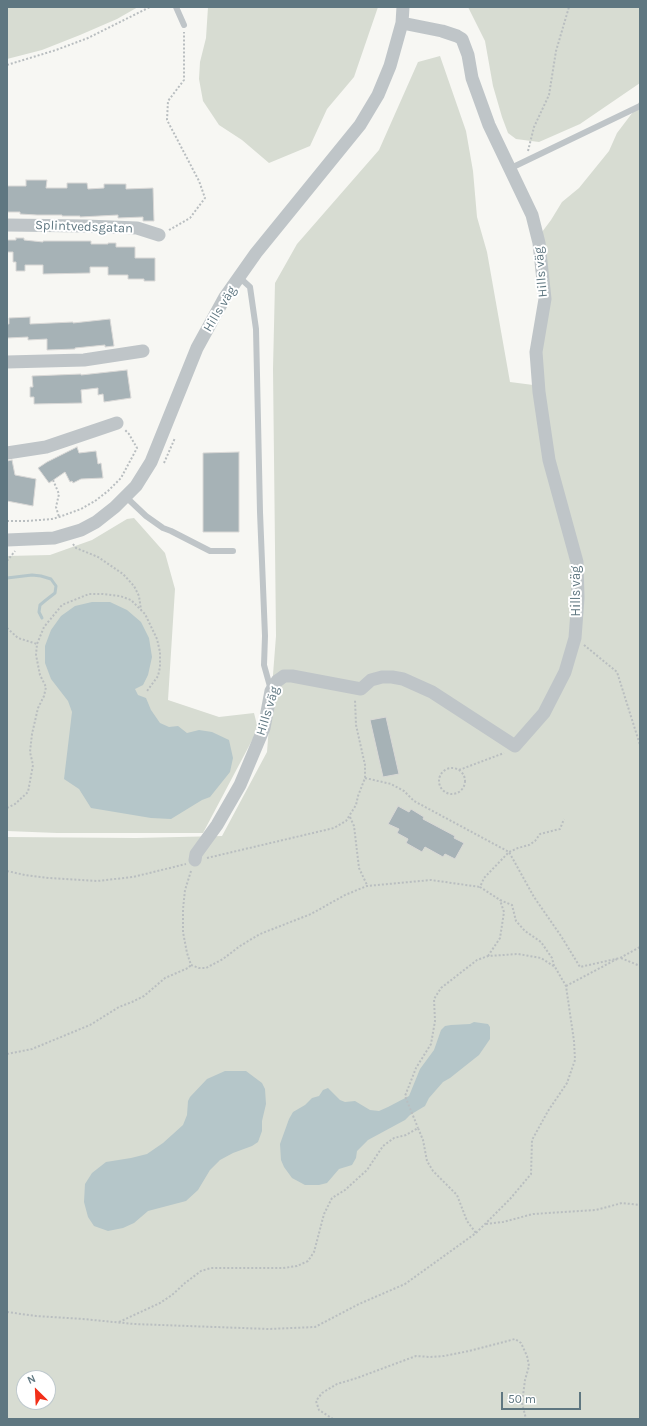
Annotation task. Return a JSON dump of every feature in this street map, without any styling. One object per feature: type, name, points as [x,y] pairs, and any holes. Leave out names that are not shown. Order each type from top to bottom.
[{"type":"street","name":"Hills väg","points":[[9,545],[68,535],[96,522],[126,497],[136,486],[151,462],[197,348],[225,297],[256,253],[360,125],[378,95],[390,66],[402,23],[404,7]]},
{"type":"street","name":"Hills väg","points":[[402,23],[442,32],[462,39],[468,55],[472,78],[489,125],[511,168],[532,215],[539,243],[545,299],[536,352],[539,392],[549,460],[577,562],[578,598],[575,638],[565,672],[544,713],[515,746]]},
{"type":"street","name":"Splintvedsgatan","points":[[7,225],[137,228],[159,235]]},
{"type":"street","points":[[7,362],[84,360],[143,351]]},
{"type":"street","points":[[7,453],[46,446],[117,424]]},
{"type":"street","name":"Hills väg","points":[[195,860],[196,854],[217,825],[240,785],[264,728],[272,691],[277,681],[284,676],[292,676],[361,689]]},
{"type":"street","points":[[361,689],[371,680],[382,677],[403,679],[418,684],[515,746]]},
{"type":"lane","points":[[176,7],[184,25]]},
{"type":"lane","points":[[511,168],[640,106]]},
{"type":"lane","points":[[239,277],[250,287],[256,329],[260,512],[265,636],[264,665],[272,691]]},
{"type":"lane","points":[[126,497],[146,516],[163,528],[172,531],[210,551],[233,551]]},
{"type":"path","points":[[7,65],[56,50],[88,38],[150,7]]},
{"type":"path","points":[[526,155],[534,127],[543,111],[549,95],[556,51],[569,7]]},
{"type":"path","points":[[159,235],[190,218],[205,198],[199,181],[167,120],[168,101],[184,80],[184,25]]},
{"type":"path","points":[[7,102],[7,107]]},
{"type":"path","points":[[7,521],[40,520],[59,517],[81,509],[108,491],[121,478],[138,448],[129,434],[117,424]]},
{"type":"path","points":[[161,469],[175,437]]},
{"type":"path","points":[[54,480],[59,494],[56,507],[59,517]]},
{"type":"path","points":[[77,541],[72,543],[76,548],[98,557],[124,574],[134,586],[139,596],[142,610]]},
{"type":"path","points":[[7,561],[15,551],[9,545]]},
{"type":"path","points":[[7,808],[15,804],[28,792],[32,777],[33,765],[30,752],[32,734],[38,708],[44,696],[46,687],[40,675],[36,655],[37,644],[44,627],[62,605],[89,594],[103,594],[131,600],[142,610],[157,639],[160,652],[160,667],[158,676],[147,691]]},
{"type":"path","points":[[7,628],[18,638],[37,644]]},
{"type":"path","points":[[575,638],[617,672],[640,745]]},
{"type":"path","points":[[7,871],[49,878],[97,881],[139,876],[195,860],[244,850],[341,825],[350,817],[366,778],[355,712],[355,697],[361,689]]},
{"type":"path","points":[[459,770],[462,773],[464,781],[462,788],[456,793],[448,794],[444,792],[439,784],[440,776],[446,770],[450,768],[459,770],[509,752],[515,746]]},
{"type":"path","points":[[366,778],[391,784],[404,791],[414,801],[509,852],[534,897],[580,967],[620,958],[640,966]]},
{"type":"path","points":[[350,817],[354,826],[360,868],[367,886]]},
{"type":"path","points":[[480,887],[484,878],[509,852],[529,845],[535,841],[540,834],[560,829],[564,819]]},
{"type":"path","points":[[191,965],[183,932],[183,909],[186,890],[195,860]]},
{"type":"path","points":[[7,1312],[36,1316],[134,1324],[269,1329],[315,1327],[358,1304],[405,1284],[476,1233],[510,1199],[531,1174],[532,1140],[548,1111],[567,1083],[575,1060],[574,1041],[566,986],[554,967],[552,958],[541,942],[526,931],[516,921],[512,905],[500,900],[480,887],[431,880],[367,886],[344,895],[311,914],[260,934],[240,946],[223,959],[206,968],[199,968],[191,965]]},
{"type":"path","points":[[488,956],[500,938],[504,912],[500,900]]},
{"type":"path","points":[[566,986],[640,947]]},
{"type":"path","points":[[476,1233],[467,1221],[457,1195],[432,1171],[426,1161],[423,1140],[405,1097],[416,1068],[431,1044],[435,1021],[434,999],[436,993],[441,988],[477,960],[488,956],[518,954],[540,958],[554,967]]},
{"type":"path","points":[[7,1054],[32,1049],[90,1025],[119,1007],[144,996],[165,978],[188,968],[191,965]]},
{"type":"path","points":[[119,1322],[160,1303],[201,1271],[211,1268],[283,1268],[297,1266],[308,1261],[314,1252],[324,1214],[332,1198],[345,1190],[366,1170],[383,1146],[394,1138],[406,1135],[418,1128]]},
{"type":"path","points":[[485,1224],[503,1222],[532,1214],[596,1210],[622,1204],[640,1205]]},
{"type":"path","points":[[334,1419],[319,1410],[316,1401],[322,1393],[337,1384],[416,1356],[444,1356],[515,1339],[521,1343],[527,1356],[529,1366],[525,1380],[522,1403],[526,1419]]},
{"type":"shaded area","points":[[7,7],[138,7],[117,19],[80,35],[42,50],[7,59]]},
{"type":"shaded area","points":[[208,7],[378,7],[354,77],[327,109],[310,146],[269,163],[242,140],[219,125],[203,101],[199,79],[200,62],[206,38]]},
{"type":"shaded area","points":[[468,7],[640,7],[640,83],[580,124],[539,142],[516,139],[508,133],[502,117],[493,86],[485,41]]},
{"type":"shaded area","points":[[440,56],[466,131],[473,171],[477,217],[487,252],[510,382],[541,386],[542,232],[562,202],[579,188],[609,151],[617,133],[636,108],[640,100],[640,1419],[7,1419],[7,837],[136,838],[222,836],[267,752],[276,636],[273,369],[275,283],[297,244],[379,150],[418,62]]},
{"type":"shaded area","points":[[134,518],[165,553],[175,589],[168,700],[219,717],[254,713],[258,729],[203,833],[57,833],[7,831],[7,556],[50,555],[92,540],[127,519]]},
{"type":"shaded area","points":[[92,602],[110,602],[127,610],[141,622],[149,638],[152,657],[148,675],[143,685],[135,689],[138,695],[146,698],[151,710],[160,723],[169,727],[178,726],[187,733],[199,730],[212,732],[229,740],[233,758],[230,772],[210,797],[202,800],[171,819],[151,818],[91,808],[79,789],[64,779],[72,712],[68,701],[51,679],[45,663],[45,646],[51,630],[61,616],[75,606]]},
{"type":"shaded area","points":[[474,1022],[488,1024],[490,1027],[490,1039],[479,1055],[443,1082],[429,1098],[425,1106],[410,1115],[405,1120],[368,1140],[357,1151],[356,1158],[352,1165],[339,1169],[327,1183],[319,1185],[305,1185],[292,1178],[281,1160],[280,1144],[293,1112],[305,1105],[312,1098],[319,1096],[323,1090],[328,1088],[340,1100],[345,1102],[355,1101],[370,1110],[379,1111],[388,1107],[409,1096],[420,1069],[434,1050],[441,1030],[445,1026],[470,1024]]},
{"type":"shaded area","points":[[225,1071],[246,1071],[262,1083],[265,1089],[266,1104],[262,1121],[262,1131],[258,1142],[220,1160],[210,1170],[198,1190],[186,1201],[148,1211],[134,1223],[123,1228],[108,1231],[94,1226],[88,1217],[84,1202],[85,1184],[92,1173],[106,1162],[147,1154],[163,1143],[183,1125],[187,1115],[188,1101],[190,1097],[207,1079]]},
{"type":"building","points":[[26,180],[47,180],[46,188],[67,188],[67,183],[87,183],[88,189],[104,188],[104,184],[126,184],[126,189],[153,188],[154,221],[143,221],[143,217],[118,218],[118,215],[80,217],[7,212],[7,186],[26,186]]},
{"type":"building","points":[[16,238],[43,242],[91,241],[91,244],[116,243],[116,247],[135,247],[135,258],[155,258],[155,281],[128,279],[128,275],[108,275],[108,267],[90,267],[90,273],[43,274],[43,265],[25,265],[25,271],[16,271],[16,262],[13,262],[13,252],[7,252],[7,240],[16,240]]},
{"type":"building","points":[[30,317],[30,324],[73,323],[110,319],[114,346],[105,347],[105,345],[75,349],[47,350],[47,339],[28,340],[28,337],[7,338],[7,324],[9,324],[9,318]]},
{"type":"building","points":[[127,370],[131,398],[104,402],[103,394],[98,395],[98,388],[81,390],[82,403],[34,404],[34,397],[30,397],[30,387],[33,387],[32,376],[81,375]]},
{"type":"building","points":[[77,447],[79,453],[96,451],[98,464],[101,463],[103,478],[81,479],[73,483],[72,481],[70,482],[65,472],[49,483],[38,468]]},
{"type":"building","points":[[239,452],[239,532],[203,532],[203,453]]},
{"type":"building","points":[[12,460],[15,475],[36,479],[33,506],[7,501],[7,461]]},
{"type":"building","points":[[386,717],[399,774],[383,777],[370,720]]},
{"type":"building","points":[[398,806],[409,812],[411,809],[424,817],[423,819],[455,836],[454,838],[464,843],[455,859],[445,854],[443,857],[425,847],[422,852],[406,843],[408,839],[397,833],[399,829],[388,824]]},
{"type":"waterway","points":[[7,578],[32,575],[51,579],[56,586],[55,593],[40,605],[39,612],[42,618]]}]
